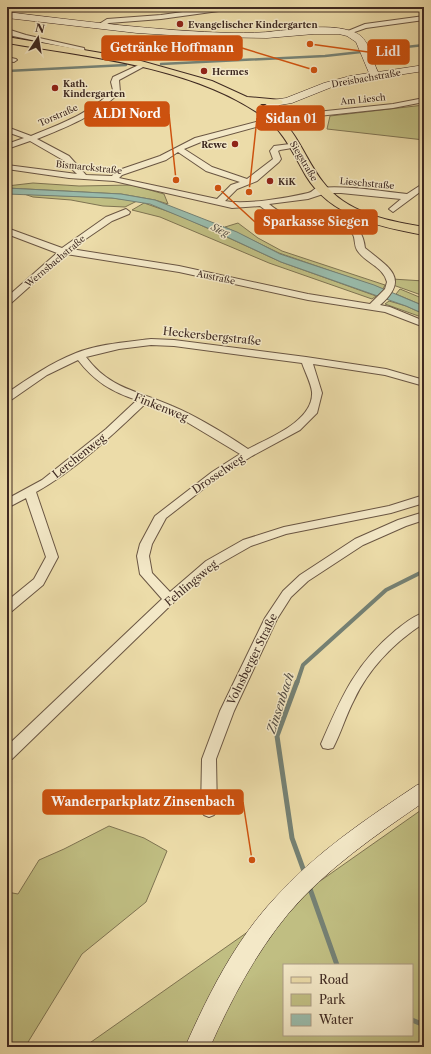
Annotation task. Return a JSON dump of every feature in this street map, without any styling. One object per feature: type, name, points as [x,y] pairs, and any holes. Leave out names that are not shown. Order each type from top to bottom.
[{"type":"main road","name":"Siegstraße","points":[[7,40],[142,63],[168,70],[220,88],[245,100],[278,122],[295,145],[316,182],[324,191],[344,206],[362,215],[397,226],[424,231]]},
{"type":"main road","name":"Siegstraße","points":[[96,55],[168,70]]},
{"type":"main road","points":[[245,100],[282,102]]},
{"type":"street","points":[[99,26],[107,21],[161,17],[233,7]]},
{"type":"street","points":[[7,15],[99,26],[207,35],[266,35],[324,31],[346,33],[357,37],[365,51],[375,75]]},
{"type":"street","points":[[346,33],[366,26],[424,18]]},
{"type":"street","points":[[7,31],[29,37],[68,44],[82,49],[82,53]]},
{"type":"street","name":"Torstraße","points":[[7,147],[75,120],[112,98],[117,90],[115,82],[116,78],[143,65]]},
{"type":"street","name":"Dreisbachstraße","points":[[263,111],[280,108],[286,105],[282,102],[323,86],[375,75],[424,68]]},
{"type":"street","name":"Am Liesch","points":[[114,179],[119,173],[163,158],[198,140],[278,122],[293,123],[307,114],[387,106],[424,100]]},
{"type":"street","points":[[7,129],[30,138],[66,158],[84,177]]},
{"type":"street","points":[[219,202],[234,187],[249,182],[276,160],[274,150],[277,148],[295,145]]},
{"type":"street","points":[[178,149],[209,169],[249,182]]},
{"type":"street","name":"Bismarckstraße","points":[[7,167],[84,177],[114,179],[232,205],[262,203],[308,196],[324,191]]},
{"type":"street","name":"Lieschstraße","points":[[393,208],[424,185]]},
{"type":"street","name":"Lieschstraße","points":[[324,191],[341,190],[408,197]]},
{"type":"street","points":[[262,203],[273,212],[283,216],[326,218],[350,225],[359,236],[361,249],[390,275],[393,284],[391,289],[372,307]]},
{"type":"street","name":"Wernsbachstraße","points":[[7,302],[71,245],[109,219],[126,212]]},
{"type":"street","name":"Austraße","points":[[7,231],[58,250],[179,269],[308,297],[387,309],[424,324]]},
{"type":"street","name":"Heckersbergstraße","points":[[7,398],[43,373],[80,355],[119,346],[151,342],[306,360],[386,372],[424,383]]},
{"type":"street","name":"Finkenweg","points":[[80,355],[94,372],[105,381],[124,392],[166,407],[206,426],[248,454]]},
{"type":"street","name":"Drosselweg","points":[[169,599],[146,574],[143,556],[146,544],[161,516],[216,474],[248,454],[296,428],[313,411],[317,393],[306,360]]},
{"type":"street","name":"Lerchenweg","points":[[7,504],[46,482],[110,432],[144,400]]},
{"type":"street","points":[[7,608],[39,582],[52,557],[30,491]]},
{"type":"street","name":"Fehlingsweg","points":[[7,755],[169,599],[210,564],[247,543],[284,531],[391,509],[424,499]]},
{"type":"street","name":"Volnsberger Straße","points":[[209,811],[209,759],[227,711],[271,618],[287,594],[304,578],[359,542],[402,523],[424,516]]},
{"type":"street","points":[[328,744],[352,688],[375,656],[393,639],[424,617]]},
{"type":"street","points":[[197,1047],[218,1002],[262,929],[295,890],[321,866],[397,809],[424,791]]},
{"type":"green space","points":[[424,105],[424,140],[327,129],[330,116]]},
{"type":"green space","points":[[33,183],[79,186],[132,185],[164,194],[168,204],[155,200],[121,194],[7,188],[7,186]]},
{"type":"green space","points":[[24,194],[112,198],[137,201],[125,207],[103,206],[71,200],[33,197]]},
{"type":"green space","points":[[144,203],[181,216],[281,262],[376,296],[372,299],[269,263],[160,217],[132,210]]},
{"type":"green space","points":[[238,223],[258,238],[282,251],[385,285],[383,289],[279,253],[225,227]]},
{"type":"green space","points":[[392,279],[424,281],[424,296],[393,285]]},
{"type":"green space","points":[[400,289],[424,299],[424,306],[396,294]]},
{"type":"green space","points":[[389,301],[406,306],[424,314],[424,318],[385,304]]},
{"type":"green space","points":[[424,808],[424,1047],[84,1047]]},
{"type":"green space","points":[[109,826],[144,838],[167,851],[146,902],[82,954],[25,1047],[7,1047],[7,892],[18,894],[39,860]]},
{"type":"water","name":"Sieg","points":[[7,188],[121,194],[155,200],[237,232],[280,254],[374,285],[424,306],[424,314],[406,306],[281,262],[210,229],[150,204],[112,198],[7,194]]},
{"type":"waterway","points":[[161,64],[325,56],[424,45]]},
{"type":"waterway","points":[[7,71],[126,65]]},
{"type":"waterway","name":"Zinsenbach","points":[[297,683],[303,665],[386,590],[424,571]]},
{"type":"waterway","name":"Zinsenbach","points":[[297,682],[277,736],[292,838],[305,874]]},
{"type":"waterway","name":"Zinsenbach","points":[[309,886],[337,964]]},
{"type":"waterway","name":"Zinsenbach","points":[[413,1020],[424,1025]]},
{"type":"place","name":"Evangelischer Kindergarten","points":[[180,24]]},
{"type":"place","name":"Lidl","points":[[310,44]]},
{"type":"place","name":"Getränke Hoffmann","points":[[314,70]]},
{"type":"place","name":"Hermes","points":[[204,71]]},
{"type":"place","name":"Kath. Kindergarten","points":[[55,88]]},
{"type":"place","name":"Rewe","points":[[235,144]]},
{"type":"place","name":"ALDI Nord","points":[[176,180]]},
{"type":"place","name":"KiK","points":[[270,181]]},
{"type":"place","name":"Sparkasse Siegen","points":[[218,188]]},
{"type":"place","name":"Sidan 01","points":[[249,192]]},
{"type":"place","name":"Wanderparkplatz Zinsenbach","points":[[252,860]]}]
